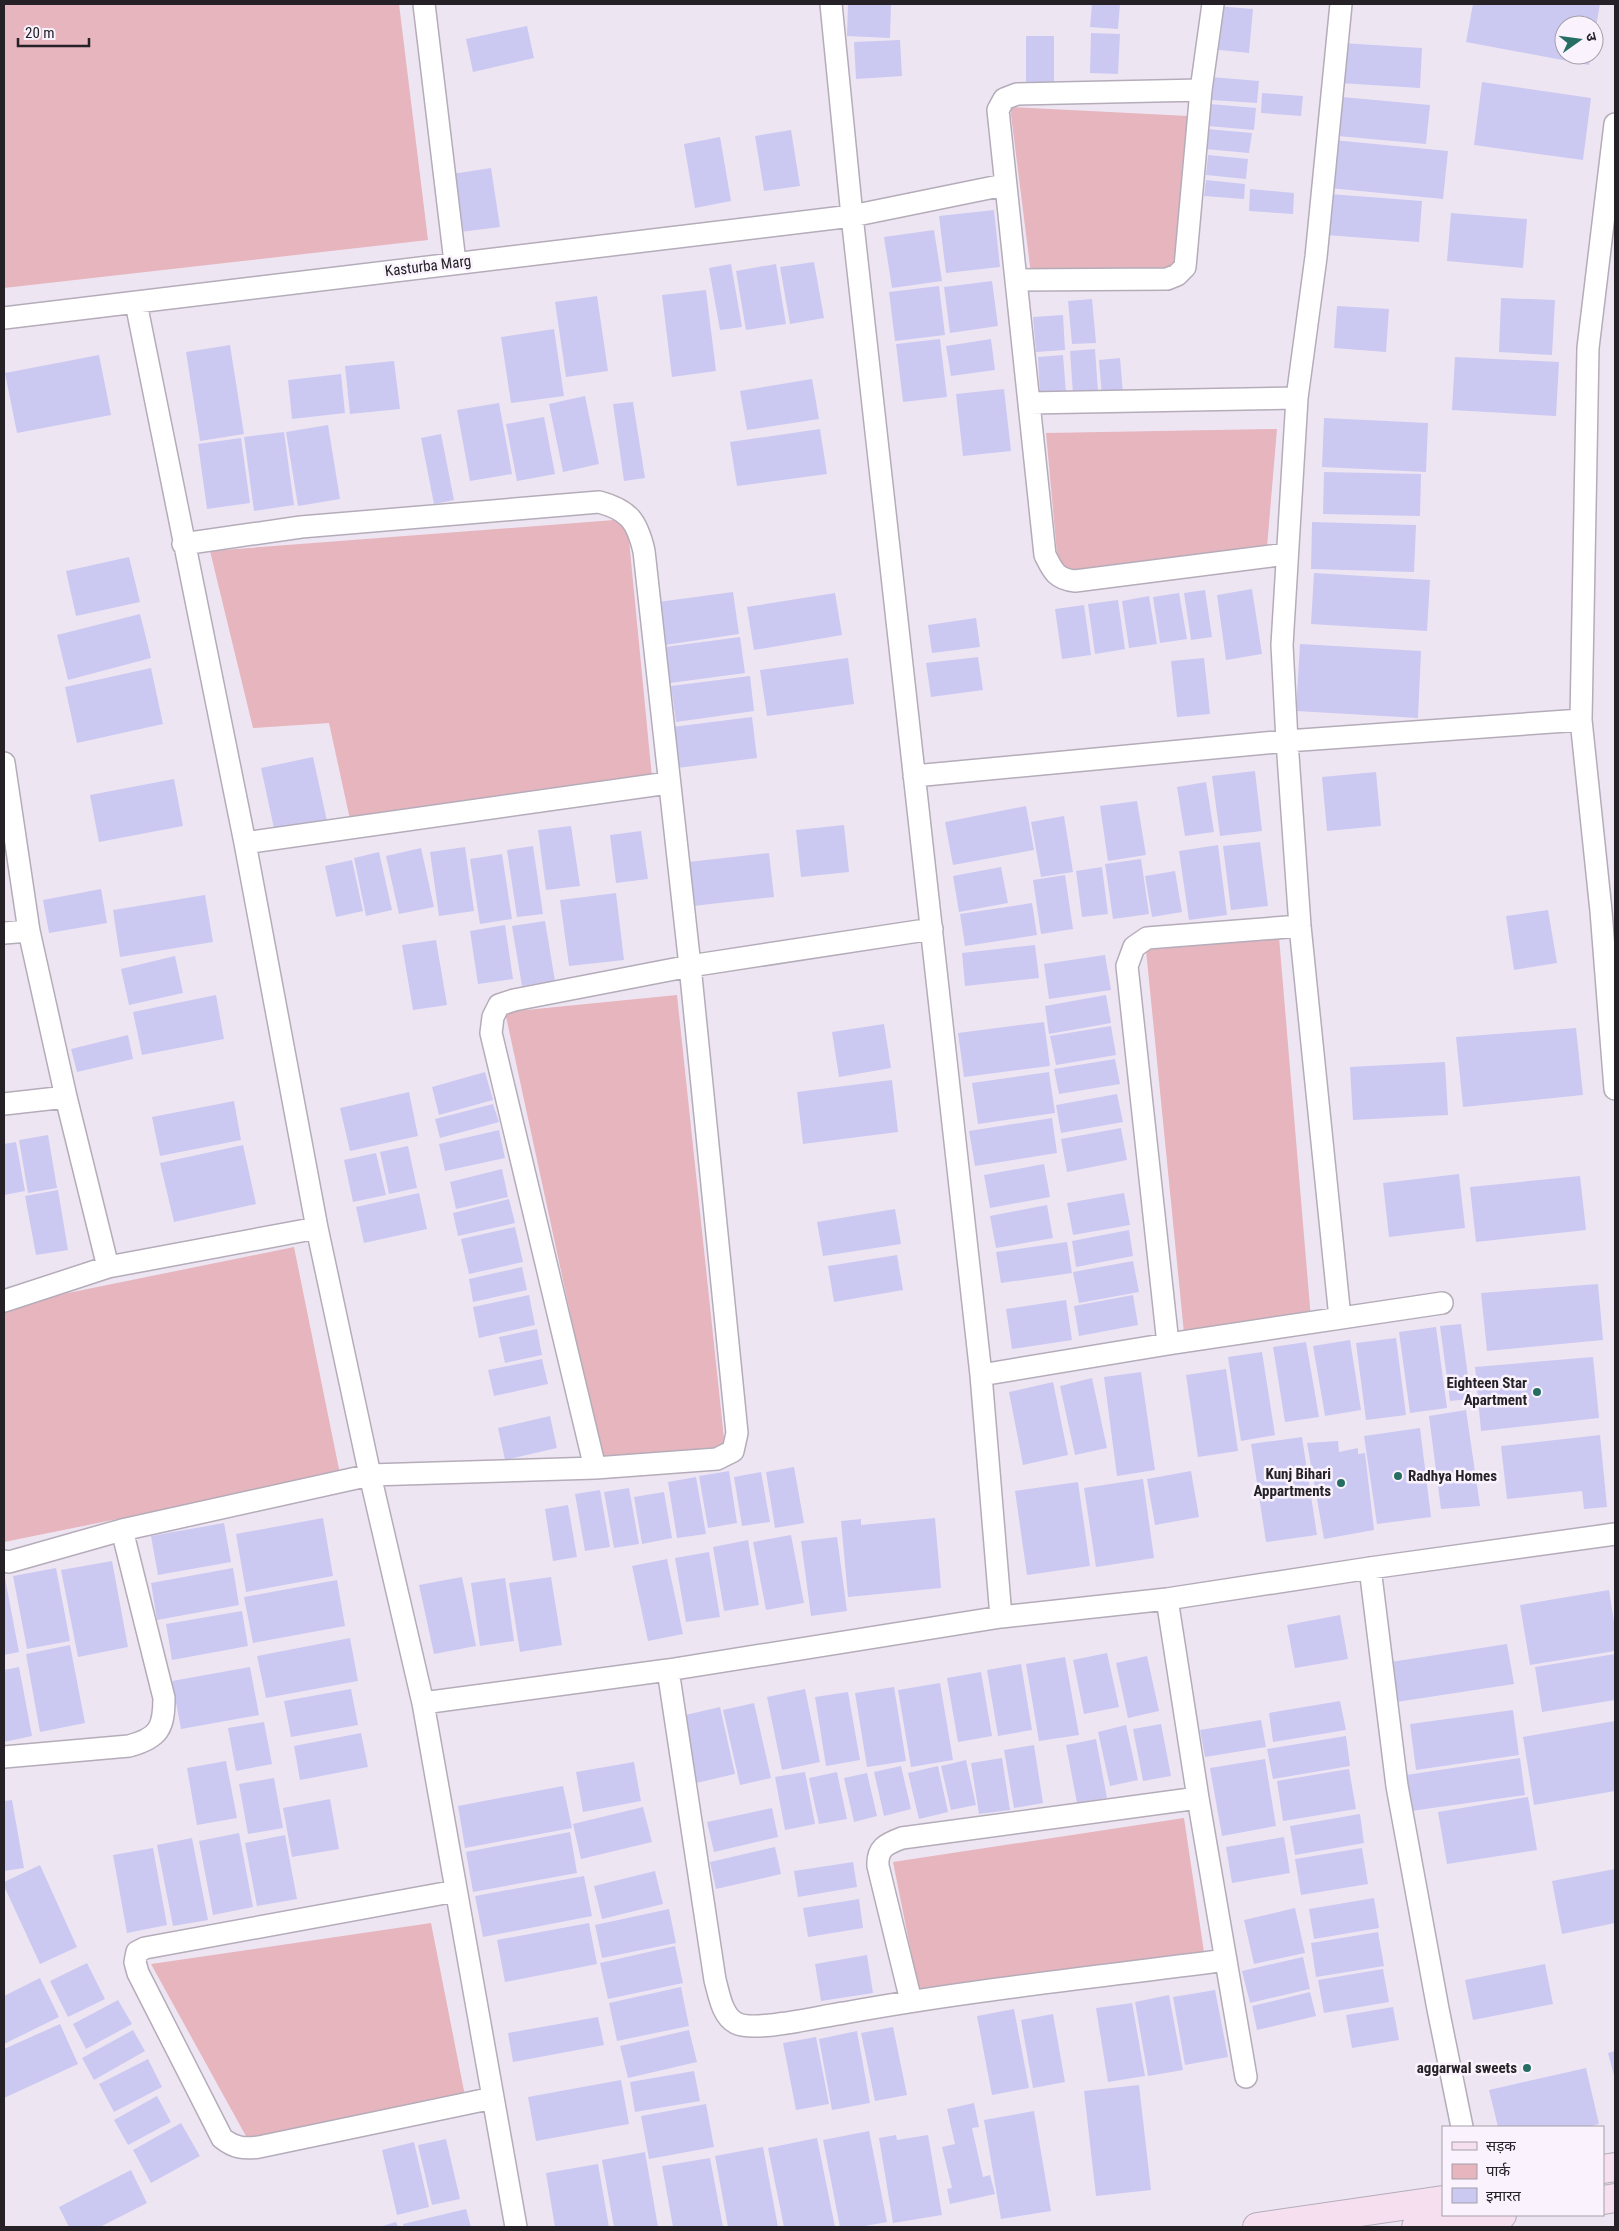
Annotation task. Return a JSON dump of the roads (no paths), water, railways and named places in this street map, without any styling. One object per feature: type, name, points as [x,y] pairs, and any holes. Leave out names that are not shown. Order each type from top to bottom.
[{"type":"main road","points":[[1257,2227],[1442,2200]]},
{"type":"main road","points":[[1416,2227],[1495,2216]]},
{"type":"street","points":[[424,4],[455,262]]},
{"type":"street","points":[[831,4],[852,216],[981,1374],[1001,1616]]},
{"type":"street","points":[[1016,280],[1167,279],[1177,275],[1185,267],[1201,90],[1213,4]]},
{"type":"street","points":[[1340,1318],[1300,926],[1286,741],[1282,645],[1286,554],[1297,398],[1316,256],[1341,4]]},
{"type":"street","points":[[1201,90],[1017,94],[1004,99],[998,110],[1004,185],[1030,403],[1045,555],[1052,570],[1062,580],[1075,581],[1286,554]]},
{"type":"street","points":[[1615,124],[1588,348],[1581,720],[1601,912],[1615,1089]]},
{"type":"street","name":"Kasturba Marg","points":[[4,318],[455,262],[852,216],[1004,185]]},
{"type":"street","points":[[136,303],[183,544],[245,843],[317,1228],[370,1475],[423,1703],[516,2227]]},
{"type":"street","points":[[1030,403],[1297,398]]},
{"type":"street","points":[[4,1561],[9,1562],[122,1530],[370,1475],[595,1468],[717,1459],[733,1451],[737,1433],[690,966],[668,783],[644,551],[640,532],[630,516],[612,506],[599,502],[301,527],[183,544]]},
{"type":"street","points":[[914,776],[1286,741],[1581,720]]},
{"type":"street","points":[[4,763],[29,931],[66,1096],[108,1267]]},
{"type":"street","points":[[245,843],[668,783]]},
{"type":"street","points":[[1168,1344],[1127,966],[1134,947],[1147,938],[1300,926]]},
{"type":"street","points":[[595,1468],[491,1033],[493,1017],[499,1005],[514,1000],[690,966],[932,929]]},
{"type":"street","points":[[4,933],[29,931]]},
{"type":"street","points":[[4,1104],[66,1096]]},
{"type":"street","points":[[4,1301],[108,1267],[317,1228]]},
{"type":"street","points":[[981,1374],[1442,1303]]},
{"type":"street","points":[[4,1756],[129,1746],[144,1742],[158,1732],[164,1717],[164,1698],[122,1530]]},
{"type":"street","points":[[423,1703],[668,1670],[1001,1616],[1167,1599],[1370,1568],[1615,1534]]},
{"type":"street","points":[[1370,1568],[1397,1786],[1462,2126]]},
{"type":"street","points":[[1167,1599],[1198,1798],[1246,2077]]},
{"type":"street","points":[[668,1670],[715,1980],[722,2006],[735,2023],[751,2027],[911,2001],[1226,1960]]},
{"type":"street","points":[[911,2001],[878,1866],[877,1856],[882,1848],[902,1838],[1198,1798]]},
{"type":"street","points":[[456,1892],[145,1948],[137,1952],[135,1962],[138,1973],[222,2138],[232,2146],[246,2149],[259,2147],[493,2098]]},
{"type":"place","name":"Eighteen Star Apartment","points":[[1537,1392]]},
{"type":"place","name":"Radhya Homes","points":[[1398,1476]]},
{"type":"place","name":"Kunj Bihari Appartments","points":[[1341,1483]]},
{"type":"place","name":"aggarwal sweets","points":[[1527,2068]]}]
